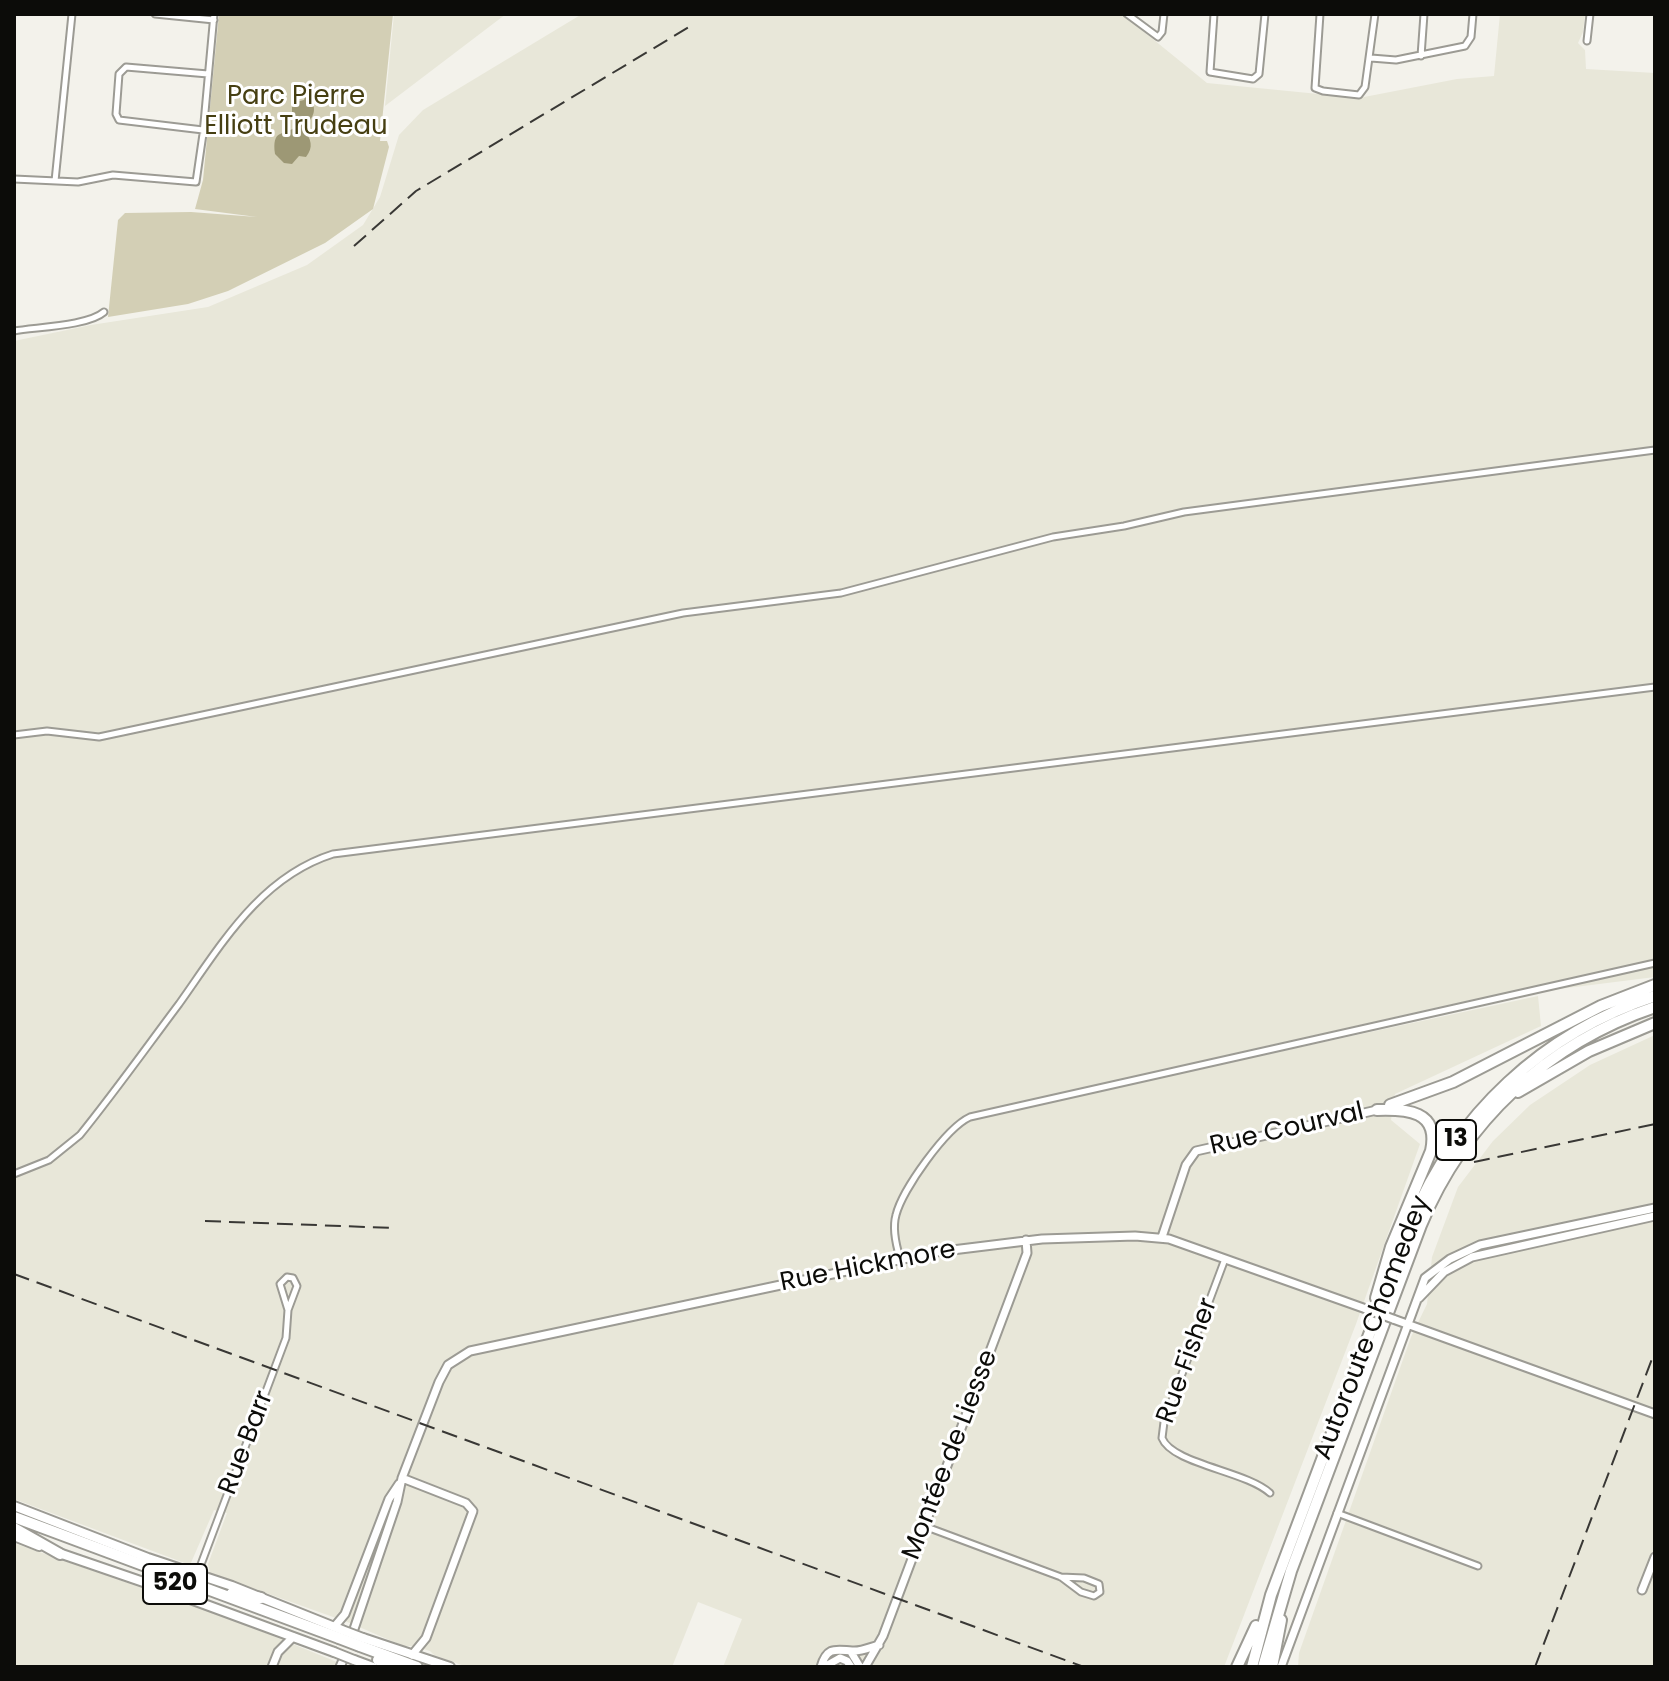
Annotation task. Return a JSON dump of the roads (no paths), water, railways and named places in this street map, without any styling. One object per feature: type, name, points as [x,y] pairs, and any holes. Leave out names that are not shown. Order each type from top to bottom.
[{"type":"highway","points":[[1377,1110],[1453,1082],[1601,1006],[1655,985]]},
{"type":"highway","name":"Autoroute Chomedey","points":[[1252,1667],[1274,1588],[1356,1367],[1422,1197],[1440,1163],[1470,1122],[1508,1081],[1558,1042],[1606,1015],[1655,996]]},
{"type":"highway","name":"Autoroute Chomedey","points":[[1263,1667],[1291,1571],[1424,1217],[1458,1155],[1499,1104],[1527,1078],[1566,1049],[1618,1021],[1655,1007]]},
{"type":"highway","points":[[1499,1104],[1589,1051],[1655,1023]]},
{"type":"highway","points":[[1356,1367],[1388,1255],[1433,1143],[1430,1127],[1419,1115],[1404,1109],[1377,1110]]},
{"type":"highway","name":"520","points":[[14,1517],[337,1638],[397,1667]]},
{"type":"highway","points":[[14,1526],[60,1554]]},
{"type":"highway","name":"520","points":[[14,1526],[337,1638]]},
{"type":"highway","points":[[1272,1667],[1291,1571]]},
{"type":"highway","points":[[1237,1667],[1274,1588]]},
{"type":"highway","points":[[210,1590],[261,1598]]},
{"type":"highway","name":"520","points":[[359,1649],[422,1663]]},
{"type":"main road","points":[[14,1506],[261,1598],[337,1638]]},
{"type":"main road","points":[[14,1536],[293,1637],[337,1638]]},
{"type":"main road","points":[[359,1649],[412,1655],[422,1663],[450,1667]]},
{"type":"main road","points":[[359,1649],[373,1667]]},
{"type":"street","points":[[55,181],[72,14]]},
{"type":"street","points":[[14,179],[78,182],[113,175],[196,182],[214,17],[155,14]]},
{"type":"street","points":[[1127,14],[1153,36],[1159,37],[1164,14]]},
{"type":"street","points":[[1214,14],[1210,72],[1253,79],[1259,74],[1265,14]]},
{"type":"street","points":[[1320,14],[1315,86],[1318,90],[1362,94],[1371,58],[1375,14]]},
{"type":"street","points":[[1421,56],[1424,14]]},
{"type":"street","points":[[1371,58],[1396,60],[1469,43],[1473,14]]},
{"type":"street","points":[[1587,41],[1590,14]]},
{"type":"street","points":[[203,130],[121,121],[116,114],[119,74],[126,67],[208,74]]},
{"type":"street","points":[[14,331],[37,330],[95,317],[104,312]]},
{"type":"street","points":[[14,735],[47,731],[99,737],[683,613],[841,593],[1053,537],[1124,526],[1184,512],[1655,450]]},
{"type":"street","points":[[14,1174],[49,1160],[80,1135],[228,935],[257,901],[271,887],[298,869],[333,854],[1655,687]]},
{"type":"street","points":[[900,1258],[894,1227],[899,1206],[943,1138],[970,1117],[1038,1099],[1655,963]]},
{"type":"street","name":"Rue Courval","points":[[1162,1237],[1186,1165],[1196,1151],[1377,1110]]},
{"type":"street","points":[[1281,1667],[1422,1283],[1450,1259],[1469,1249],[1655,1208]]},
{"type":"street","points":[[1413,1307],[1439,1277],[1472,1257],[1655,1216]]},
{"type":"street","name":"Rue Hickmore","points":[[402,1478],[441,1376],[448,1365],[463,1354],[900,1258],[1026,1240],[1162,1237],[1655,1414]]},
{"type":"street","name":"Montée de Liesse","points":[[863,1667],[879,1645],[1027,1253],[1026,1240]]},
{"type":"street","name":"Rue Fisher","points":[[1225,1258],[1164,1422],[1162,1438],[1172,1451],[1254,1482],[1270,1493]]},
{"type":"street","name":"Rue Barr","points":[[197,1575],[285,1342],[288,1310],[297,1286],[293,1278],[287,1277],[280,1284],[288,1310]]},
{"type":"street","points":[[354,1629],[397,1502],[402,1478]]},
{"type":"street","points":[[402,1478],[466,1503],[473,1510],[426,1638],[422,1663]]},
{"type":"street","points":[[337,1638],[389,1499],[402,1478]]},
{"type":"street","points":[[1336,1513],[1478,1566]]},
{"type":"street","points":[[924,1526],[1061,1577],[1092,1580],[1099,1584],[1100,1592],[1094,1596],[1085,1594],[1061,1577]]},
{"type":"street","points":[[1642,1590],[1655,1557]]},
{"type":"street","points":[[276,1630],[278,1652]]},
{"type":"street","points":[[272,1667],[278,1652],[293,1637]]},
{"type":"street","points":[[412,1655],[426,1638]]},
{"type":"street","points":[[822,1667],[829,1653],[841,1649],[851,1652],[879,1645]]},
{"type":"street","points":[[851,1652],[863,1667]]},
{"type":"street","points":[[822,1667],[838,1658],[846,1660],[851,1667]]},
{"type":"street","points":[[871,1658],[872,1667]]},
{"type":"railway","points":[[354,246],[416,191],[694,24]]},
{"type":"railway","points":[[1474,1162],[1655,1124]]},
{"type":"railway","points":[[205,1221],[395,1228]]},
{"type":"railway","points":[[14,1274],[1084,1667]]},
{"type":"railway","points":[[1535,1667],[1655,1351]]},
{"type":"park label","name":"Parc Pierre Elliott Trudeau","points":[[296,112]]}]
